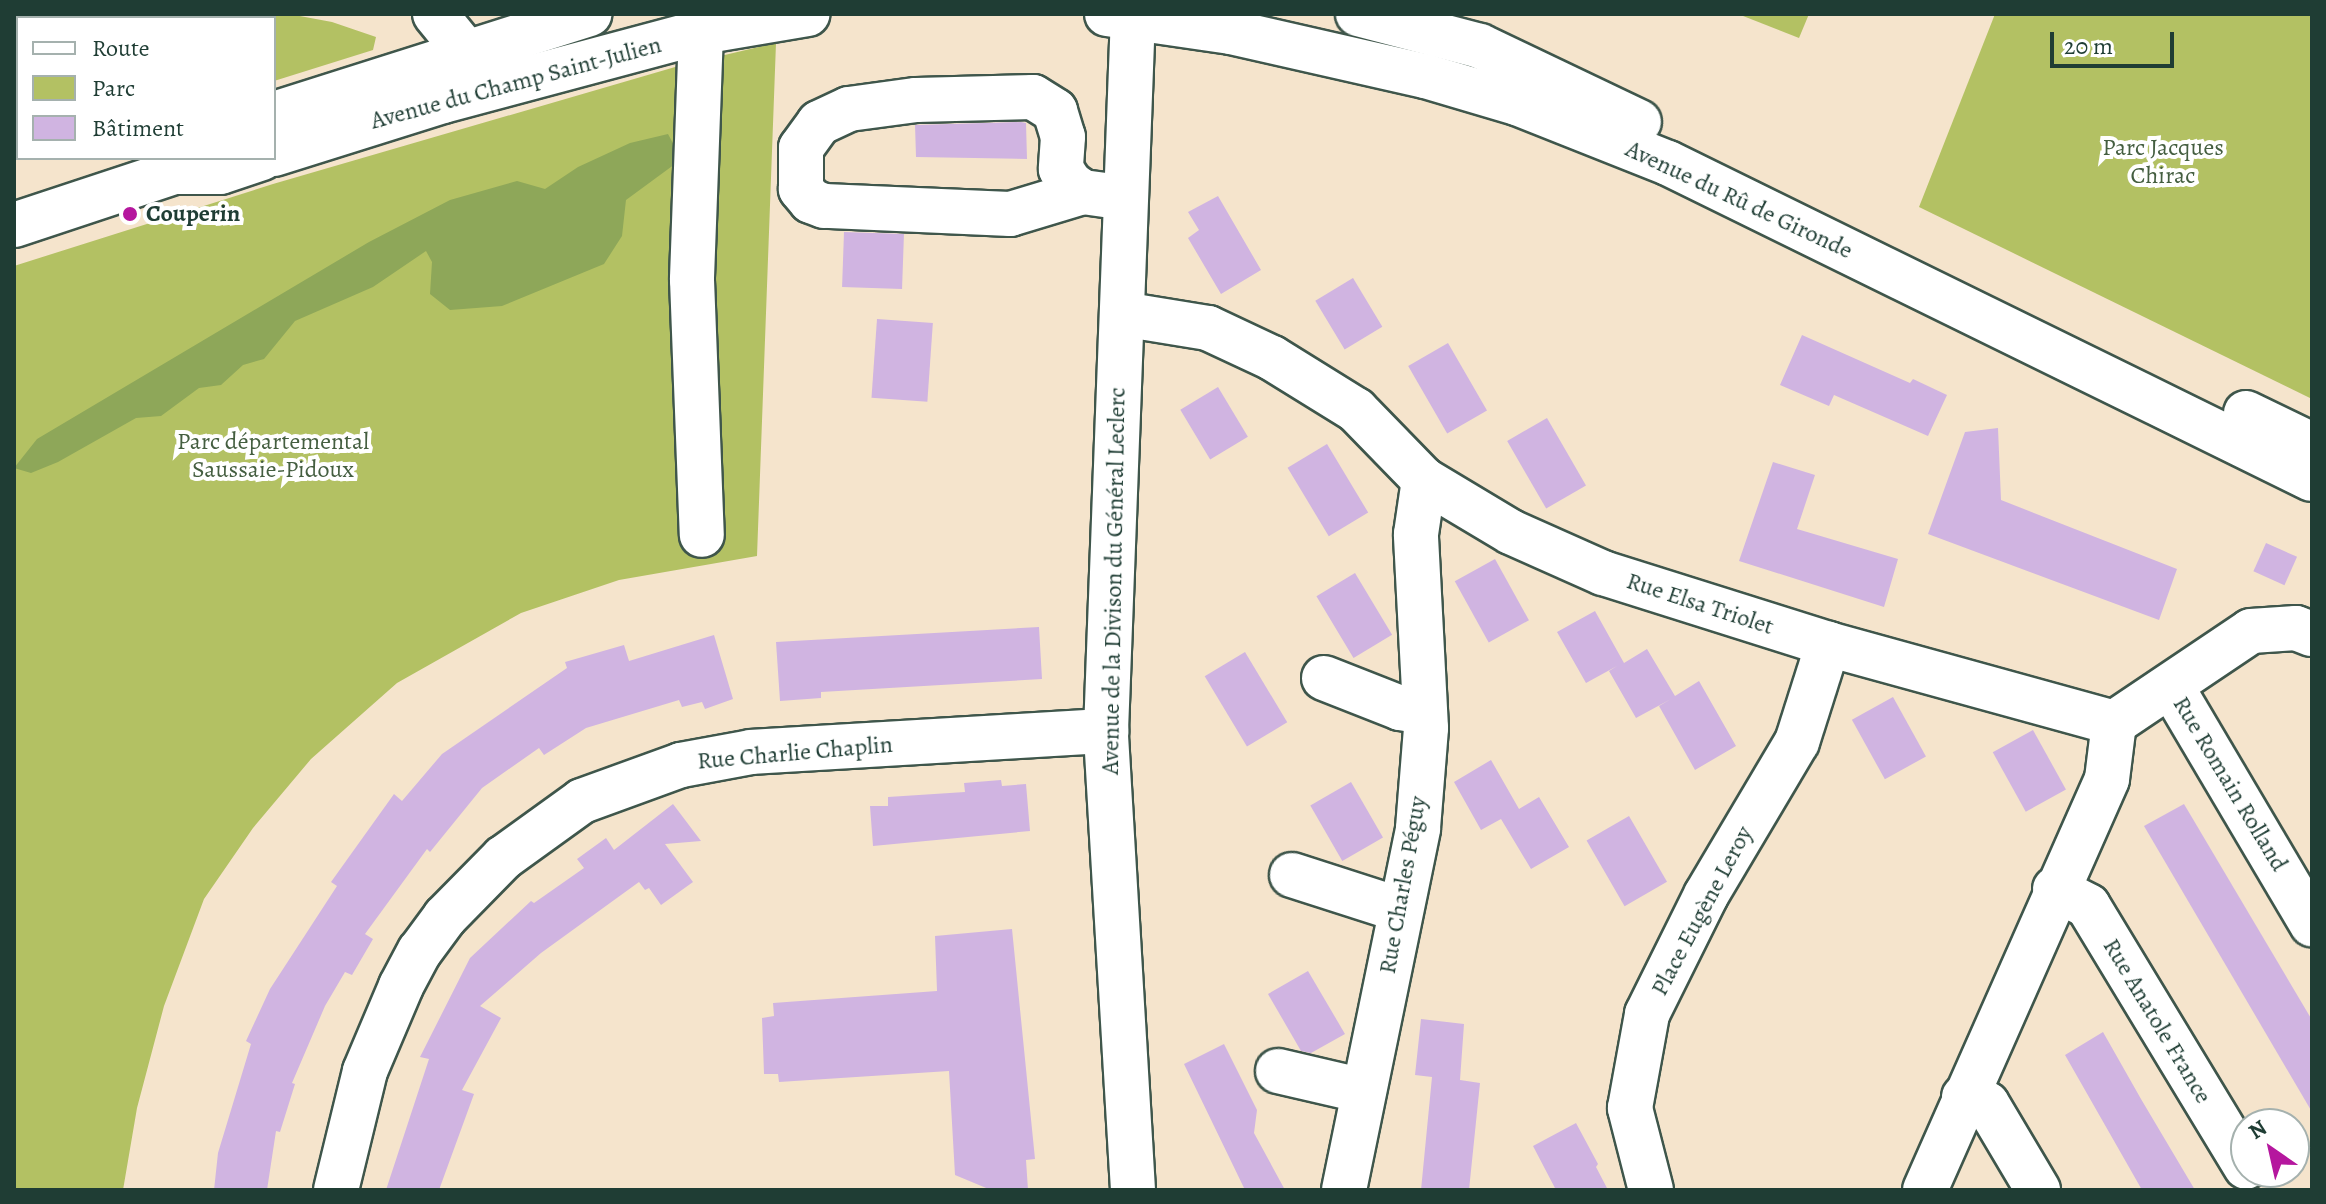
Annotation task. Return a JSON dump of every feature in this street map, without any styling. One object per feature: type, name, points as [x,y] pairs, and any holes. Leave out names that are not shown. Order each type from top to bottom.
[{"type":"street","points":[[435,14],[466,52],[443,101]]},
{"type":"street","name":"Avenue du Champ Saint-Julien","points":[[276,113],[590,14]]},
{"type":"street","name":"Avenue du Champ Saint-Julien","points":[[276,153],[443,101],[701,32],[807,14]]},
{"type":"street","name":"Avenue du Rû de Gironde","points":[[1358,14],[1480,46],[2312,445]]},
{"type":"street","name":"Avenue du Rû de Gironde","points":[[1124,16],[1231,32],[1425,76],[1517,103],[1668,163],[2312,479]]},
{"type":"street","name":"Avenue de la Divison du Général Leclerc","points":[[1124,16],[1133,91],[1126,198],[1106,731],[1133,1190]]},
{"type":"street","points":[[701,32],[692,280],[702,535]]},
{"type":"street","points":[[1083,192],[1070,183],[1061,169],[1063,137],[1055,111],[1033,97],[916,100],[849,109],[819,123],[801,148],[801,189],[811,201],[824,206],[1010,214],[1083,192],[1126,198]]},
{"type":"street","points":[[14,203],[133,160]]},
{"type":"street","points":[[14,225],[174,172],[220,172],[256,160]]},
{"type":"street","name":"Rue Elsa Triolet","points":[[1122,314],[1208,328],[1272,358],[1356,410],[1424,480],[1511,532],[1603,573],[1828,644],[2114,723]]},
{"type":"street","name":"Rue Charles Péguy","points":[[1344,1190],[1418,828],[1425,712],[1416,534],[1424,480]]},
{"type":"street","points":[[1925,1190],[2055,889],[2107,779],[2114,723],[2251,631],[2296,628],[2312,634]]},
{"type":"street","name":"Place Eugène Leroy","points":[[1651,1190],[1630,1108],[1647,1014],[1706,895],[1797,742],[1828,644]]},
{"type":"street","points":[[1324,678],[1400,708],[1425,712]]},
{"type":"street","name":"Rue Romain Rolland","points":[[2171,686],[2312,924]]},
{"type":"street","name":"Rue Charlie Chaplin","points":[[336,1190],[365,1071],[401,986],[420,951],[445,917],[503,858],[582,801],[681,765],[751,752],[1106,731]]},
{"type":"street","points":[[1292,875],[1401,910]]},
{"type":"street","name":"Rue Anatole France","points":[[2055,889],[2088,906],[2230,1142]]},
{"type":"street","points":[[1278,1071],[1364,1091]]},
{"type":"street","points":[[1964,1097],[1987,1104],[2038,1190]]},
{"type":"green space","points":[[289,14],[332,22],[376,37],[373,50],[276,80],[276,16],[126,16]]},
{"type":"green space","points":[[1738,14],[1809,14],[1799,38]]},
{"type":"green space","name":"Parc Jacques Chirac","points":[[1995,14],[2312,14],[2312,399],[1919,207]]},
{"type":"green space","name":"Parc départemental Saussaie-Pidoux","points":[[776,43],[757,556],[619,580],[521,613],[397,683],[311,759],[253,828],[204,899],[164,1006],[137,1108],[123,1190],[14,1190],[14,266],[273,184],[682,65]]},
{"type":"green space","points":[[668,134],[675,147],[675,164],[626,200],[622,236],[604,264],[502,306],[450,310],[430,294],[432,262],[426,251],[373,287],[295,321],[264,359],[243,365],[221,385],[199,388],[161,416],[136,418],[58,462],[31,473],[14,468],[37,439],[369,242],[450,200],[517,181],[545,189],[578,167],[630,143]]},
{"type":"building","points":[[1026,123],[1027,159],[916,157],[915,125]]},
{"type":"building","points":[[1218,196],[1261,270],[1221,294],[1188,238],[1199,230],[1188,212]]},
{"type":"building","points":[[844,232],[904,234],[902,289],[842,287]]},
{"type":"building","points":[[1353,278],[1382,327],[1345,350],[1315,301]]},
{"type":"building","points":[[877,319],[933,323],[927,402],[871,398]]},
{"type":"building","points":[[1802,335],[1910,383],[1913,379],[1947,395],[1928,436],[1834,395],[1829,406],[1780,385]]},
{"type":"building","points":[[1448,343],[1487,411],[1447,434],[1408,366]]},
{"type":"building","points":[[1218,387],[1248,437],[1210,459],[1180,410]]},
{"type":"building","points":[[1547,418],[1586,486],[1546,509],[1507,441]]},
{"type":"building","points":[[1998,428],[2001,500],[2177,569],[2159,620],[1928,534],[1965,432]]},
{"type":"building","points":[[1327,444],[1368,513],[1329,536],[1288,468]]},
{"type":"building","points":[[1773,462],[1815,475],[1797,529],[1898,559],[1884,607],[1739,561]]},
{"type":"building","points":[[2266,543],[2297,557],[2284,585],[2253,571]]},
{"type":"building","points":[[1495,559],[1529,620],[1489,643],[1455,581]]},
{"type":"building","points":[[1355,573],[1392,635],[1354,658],[1316,596]]},
{"type":"building","points":[[1595,611],[1624,663],[1647,649],[1675,696],[1699,681],[1736,746],[1695,770],[1659,706],[1671,699],[1636,718],[1609,671],[1617,666],[1586,683],[1557,632]]},
{"type":"building","points":[[1039,627],[1042,679],[821,692],[821,698],[780,701],[776,642]]},
{"type":"building","points":[[714,635],[733,699],[705,709],[702,702],[682,707],[679,700],[586,728],[544,755],[539,748],[482,788],[430,852],[427,849],[365,934],[373,939],[352,975],[345,972],[325,1006],[292,1083],[295,1084],[280,1132],[276,1131],[267,1190],[214,1190],[218,1153],[251,1044],[246,1041],[270,989],[337,886],[331,882],[394,794],[402,801],[442,754],[567,668],[565,662],[624,645],[629,661]]},
{"type":"building","points":[[1245,652],[1287,722],[1247,746],[1205,676]]},
{"type":"building","points":[[1893,697],[1926,756],[1885,779],[1852,720]]},
{"type":"building","points":[[2033,730],[2066,789],[2026,812],[1993,752]]},
{"type":"building","points":[[1491,760],[1519,809],[1539,797],[1569,847],[1531,869],[1501,819],[1481,830],[1454,782]]},
{"type":"building","points":[[1001,780],[1002,786],[1026,784],[1030,831],[873,846],[870,806],[888,806],[888,797],[965,792],[964,783]]},
{"type":"building","points":[[1351,782],[1383,837],[1342,861],[1310,806]]},
{"type":"building","points":[[673,804],[701,841],[665,844],[693,882],[661,905],[649,888],[645,890],[639,882],[541,953],[480,1006],[501,1018],[462,1090],[474,1094],[439,1190],[386,1190],[429,1059],[420,1057],[470,958],[531,901],[534,903],[584,868],[577,859],[606,838],[614,850]]},
{"type":"building","points":[[2184,804],[2312,1020],[2312,1112],[2310,1108],[2144,826]]},
{"type":"building","points":[[1629,816],[1667,882],[1625,906],[1587,841]]},
{"type":"building","points":[[1012,929],[1035,1159],[1026,1160],[1028,1190],[991,1190],[955,1175],[949,1071],[779,1082],[778,1074],[764,1074],[762,1018],[774,1016],[773,1003],[937,991],[935,936]]},
{"type":"building","points":[[1308,971],[1345,1034],[1311,1053],[1301,1051],[1268,994]]},
{"type":"building","points":[[1421,1019],[1464,1024],[1460,1080],[1480,1083],[1469,1190],[1421,1190],[1432,1077],[1415,1075]]},
{"type":"building","points":[[2103,1032],[2195,1190],[2142,1190],[2065,1055]]},
{"type":"building","points":[[1224,1044],[1257,1110],[1254,1133],[1285,1190],[1245,1190],[1184,1064]]},
{"type":"building","points":[[1576,1123],[1608,1190],[1556,1190],[1533,1146]]},
{"type":"place","name":"Couperin","points":[[130,214]]}]
